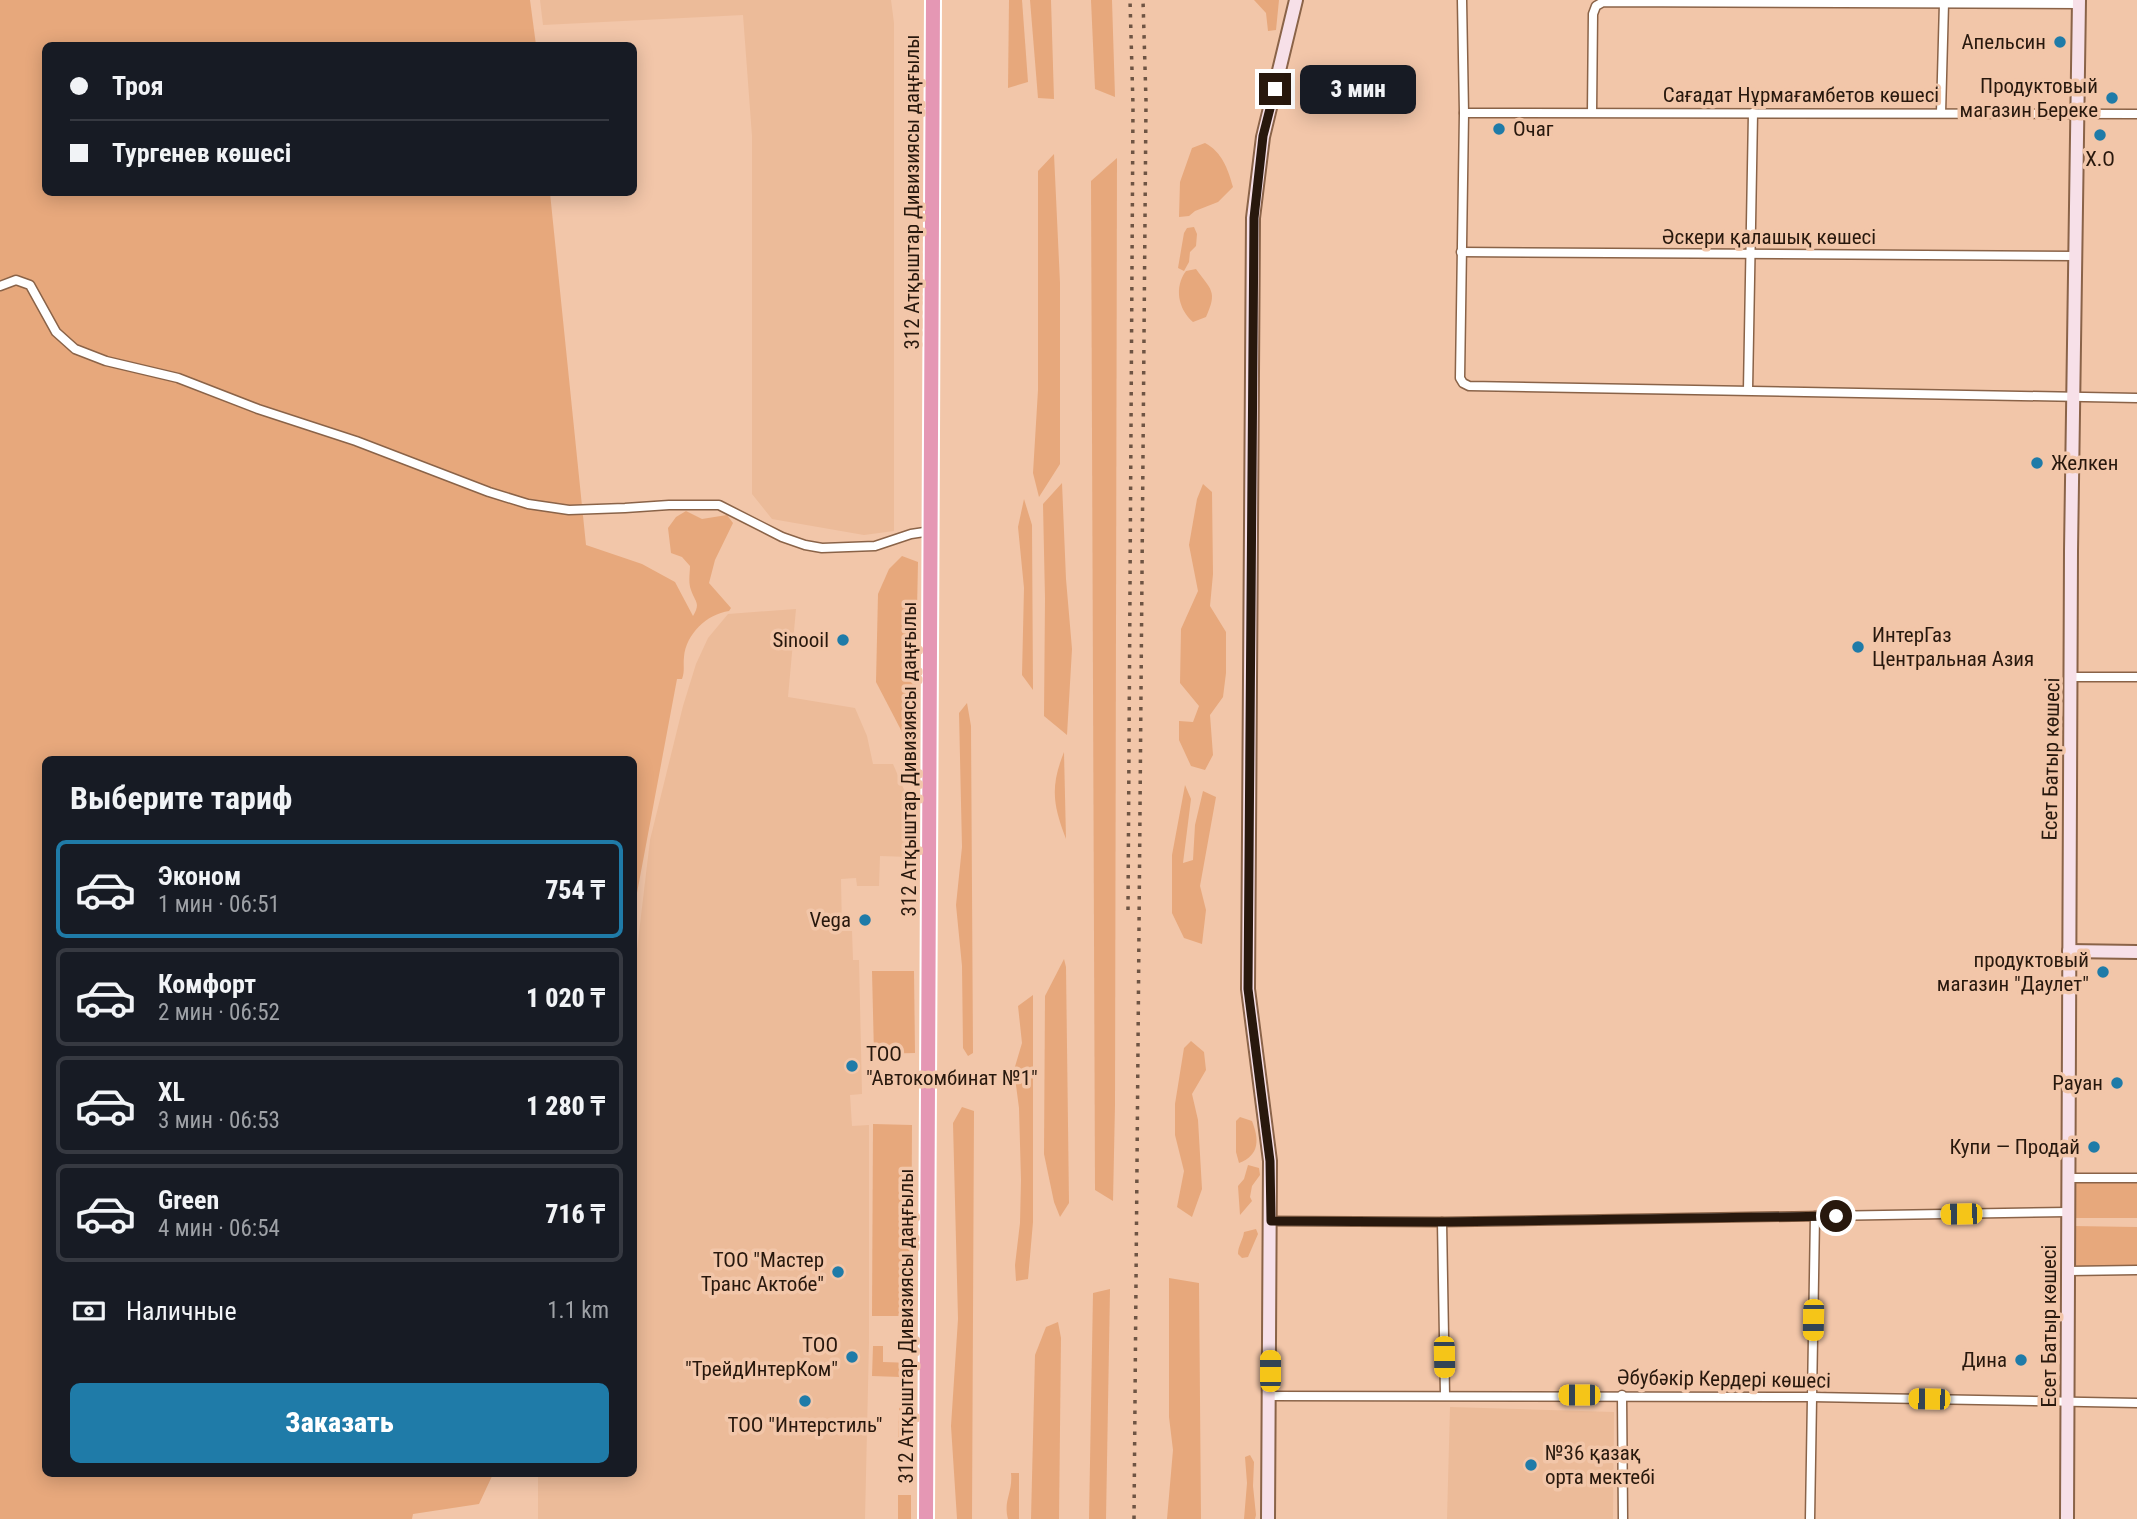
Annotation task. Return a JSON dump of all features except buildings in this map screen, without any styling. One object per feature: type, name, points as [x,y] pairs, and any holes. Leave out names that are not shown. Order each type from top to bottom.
[{"type":"highway","name":"312 Атқыштар Дивизиясы даңғылы","points":[[926,1519],[933,0]]},
{"type":"street","points":[[1268,1519],[1270,1161],[1248,989],[1254,218],[1263,136],[1296,0]]},
{"type":"street","points":[[1462,0],[1463,383],[1469,386],[2137,398]]},
{"type":"street","points":[[1592,112],[1593,14],[1603,2],[2079,2]]},
{"type":"street","name":"Есет Батыр көшесі","points":[[2067,1519],[2071,677],[2079,2]]},
{"type":"street","points":[[1941,113],[1944,4]]},
{"type":"street","name":"Сағадат Нұрмағамбетов көшесі","points":[[1464,113],[2137,114]]},
{"type":"street","points":[[1748,390],[1753,113]]},
{"type":"street","name":"Әскери қалашық көшесі","points":[[1461,252],[2076,256]]},
{"type":"street","points":[[0,286],[16,279],[30,285],[56,332],[75,349],[106,361],[178,379],[258,410],[356,441],[466,484],[528,504],[569,510],[719,505],[782,537],[822,548],[875,546],[911,534],[931,531]]},
{"type":"street","points":[[2071,677],[2137,677]]},
{"type":"street","points":[[2069,951],[2137,952]]},
{"type":"street","points":[[2068,1178],[2137,1178]]},
{"type":"street","points":[[1271,1221],[1442,1222],[2068,1212]]},
{"type":"street","points":[[1810,1519],[1815,1216]]},
{"type":"street","points":[[1442,1222],[1445,1395]]},
{"type":"street","points":[[2069,1271],[2137,1270]]},
{"type":"street","points":[[1622,1395],[1623,1519]]},
{"type":"street","name":"Әбубәкір Кердері көшесі","points":[[1270,1396],[1622,1395],[2137,1404]]},
{"type":"shaded area","points":[[0,0],[530,0],[536,42],[42,42],[42,196],[550,196],[586,545],[642,564],[675,582],[693,616],[697,605],[690,587],[690,566],[682,557],[671,553],[668,528],[676,517],[686,511],[702,519],[727,515],[733,523],[715,560],[709,583],[731,608],[699,626],[686,649],[683,676],[682,679],[677,679],[637,893],[637,756],[42,756],[42,1477],[492,1477],[479,1504],[413,1514],[412,1519],[0,1519]]},
{"type":"shaded area","points":[[540,0],[891,0],[894,23],[894,531],[864,535],[772,519],[752,494],[752,136],[743,15],[543,25]]},
{"type":"shaded area","points":[[1009,0],[1022,0],[1028,82],[1008,88]]},
{"type":"shaded area","points":[[1030,0],[1051,0],[1054,99],[1038,98]]},
{"type":"shaded area","points":[[1091,0],[1112,0],[1115,97],[1095,89]]},
{"type":"shaded area","points":[[1254,0],[1279,0],[1276,30],[1268,31],[1266,13]]},
{"type":"shaded area","points":[[1205,143],[1220,156],[1233,187],[1218,202],[1189,216],[1179,217],[1180,182],[1192,148]]},
{"type":"shaded area","points":[[1054,154],[1060,283],[1060,464],[1039,497],[1033,473],[1038,390],[1038,171]]},
{"type":"shaded area","points":[[1117,158],[1113,1201],[1095,1190],[1091,181]]},
{"type":"shaded area","points":[[1194,227],[1197,234],[1196,246],[1190,252],[1184,271],[1178,268],[1184,233],[1187,228]]},
{"type":"shaded area","points":[[1196,269],[1211,291],[1212,301],[1206,317],[1193,322],[1184,311],[1179,291],[1186,271]]},
{"type":"shaded area","points":[[1062,483],[1072,649],[1067,735],[1044,716],[1043,504]]},
{"type":"shaded area","points":[[1203,484],[1212,492],[1213,574],[1210,606],[1226,632],[1223,697],[1210,715],[1213,755],[1205,770],[1191,766],[1179,740],[1179,721],[1193,722],[1199,706],[1180,683],[1181,629],[1198,591],[1189,545],[1197,499]]},
{"type":"shaded area","points":[[1024,499],[1032,525],[1033,690],[1022,675],[1024,588],[1018,527]]},
{"type":"shaded area","points":[[902,556],[918,562],[914,755],[876,682],[878,594],[889,569]]},
{"type":"shaded area","points":[[796,609],[788,697],[855,708],[867,736],[873,764],[893,764],[914,813],[910,857],[880,856],[879,886],[857,886],[856,878],[841,879],[842,931],[852,931],[853,960],[859,960],[862,1094],[850,1095],[852,1126],[869,1125],[869,1342],[865,1519],[538,1519],[538,1477],[637,1477],[637,950],[650,840],[683,706],[696,664],[708,638],[728,614]]},
{"type":"shaded area","points":[[967,703],[971,726],[973,1053],[968,1056],[963,1048],[962,966],[956,905],[962,847],[959,713]]},
{"type":"shaded area","points":[[1064,752],[1066,839],[1055,796]]},
{"type":"shaded area","points":[[1185,785],[1191,799],[1183,863],[1193,860],[1195,825],[1203,791],[1216,797],[1200,886],[1206,910],[1202,944],[1184,938],[1172,913],[1172,855]]},
{"type":"shaded area","points":[[1064,959],[1069,1203],[1060,1217],[1054,1202],[1044,1154],[1045,996]]},
{"type":"shaded area","points":[[872,971],[914,971],[915,1053],[874,1054]]},
{"type":"shaded area","points":[[1033,995],[1033,1222],[1028,1279],[1016,1281],[1021,1180],[1019,1108],[1014,1070],[1022,1043],[1018,1006]]},
{"type":"shaded area","points":[[1191,1041],[1204,1052],[1206,1070],[1192,1094],[1198,1120],[1202,1189],[1192,1217],[1177,1207],[1184,1171],[1175,1135],[1175,1104],[1184,1048]]},
{"type":"shaded area","points":[[962,1107],[974,1111],[972,1519],[957,1519],[951,1426],[958,1319],[953,1123]]},
{"type":"shaded area","points":[[1240,1117],[1252,1121],[1256,1146],[1251,1156],[1239,1163],[1236,1152],[1236,1121]]},
{"type":"shaded area","points":[[873,1124],[912,1125],[911,1316],[872,1316]]},
{"type":"shaded area","points":[[1248,1165],[1259,1168],[1260,1175],[1252,1186],[1252,1201],[1240,1215],[1238,1186],[1244,1179]]},
{"type":"shaded area","points":[[2071,1182],[2137,1182],[2137,1218],[2072,1218]]},
{"type":"shaded area","points":[[2072,1226],[2137,1227],[2137,1266],[2072,1267]]},
{"type":"shaded area","points":[[1256,1229],[1258,1234],[1248,1257],[1242,1258],[1238,1251],[1244,1232]]},
{"type":"shaded area","points":[[1169,1278],[1199,1283],[1201,1519],[1167,1519],[1173,1450],[1169,1417]]},
{"type":"shaded area","points":[[1110,1289],[1106,1519],[1089,1519],[1093,1293]]},
{"type":"shaded area","points":[[1058,1322],[1061,1338],[1059,1519],[1031,1519],[1035,1355],[1046,1327]]},
{"type":"shaded area","points":[[873,1346],[883,1346],[883,1362],[912,1363],[910,1447],[898,1446],[900,1377],[872,1376]]},
{"type":"shaded area","name":"№36 қазақ орта мектебі","points":[[1450,1407],[1614,1412],[1613,1519],[1447,1519]]},
{"type":"shaded area","points":[[1250,1455],[1254,1462],[1256,1515],[1255,1519],[1244,1519],[1247,1483],[1245,1457]]},
{"type":"shaded area","points":[[1011,1473],[1019,1473],[1019,1519],[1008,1519],[1007,1501]]},
{"type":"shaded area","points":[[898,1495],[911,1495],[911,1519],[898,1519]]},
{"type":"railway","points":[[1128,910],[1133,106],[1130,0]]},
{"type":"railway","points":[[1134,1519],[1146,101],[1143,0]]},
{"type":"place","name":"Апельсин","points":[[2060,42]]},
{"type":"place","name":"Продуктовый магазин Береке","points":[[2112,98]]},
{"type":"place","name":"Очаг","points":[[1499,129]]},
{"type":"place","name":"X.O","points":[[2100,135]]},
{"type":"place","name":"Желкен","points":[[2037,463]]},
{"type":"place","name":"Sinooil","points":[[843,640]]},
{"type":"place","name":"ИнтерГаз Центральная Азия","points":[[1858,647]]},
{"type":"place","name":"Vega","points":[[865,920]]},
{"type":"place","name":"продуктовый магазин \"Даулет\"","points":[[2103,972]]},
{"type":"place","name":"ТОО \"Автокомбинат №1\"","points":[[852,1066]]},
{"type":"place","name":"Рауан","points":[[2117,1083]]},
{"type":"place","name":"Купи — Продай","points":[[2094,1147]]},
{"type":"place","name":"ТОО \"Мастер Транс Актобе\"","points":[[838,1272]]},
{"type":"place","name":"ТОО \"ТрейдИнтерКом\"","points":[[852,1357]]},
{"type":"place","name":"Дина","points":[[2021,1360]]},
{"type":"place","name":"ТОО \"Интерстиль\"","points":[[805,1401]]},
{"type":"place","name":"№36 қазақ орта мектебі","points":[[1531,1465]]},
{"type":"route","points":[[1275,89],[1263,136],[1254,218],[1248,989],[1270,1161],[1271,1221],[1442,1222],[1836,1216]]}]
